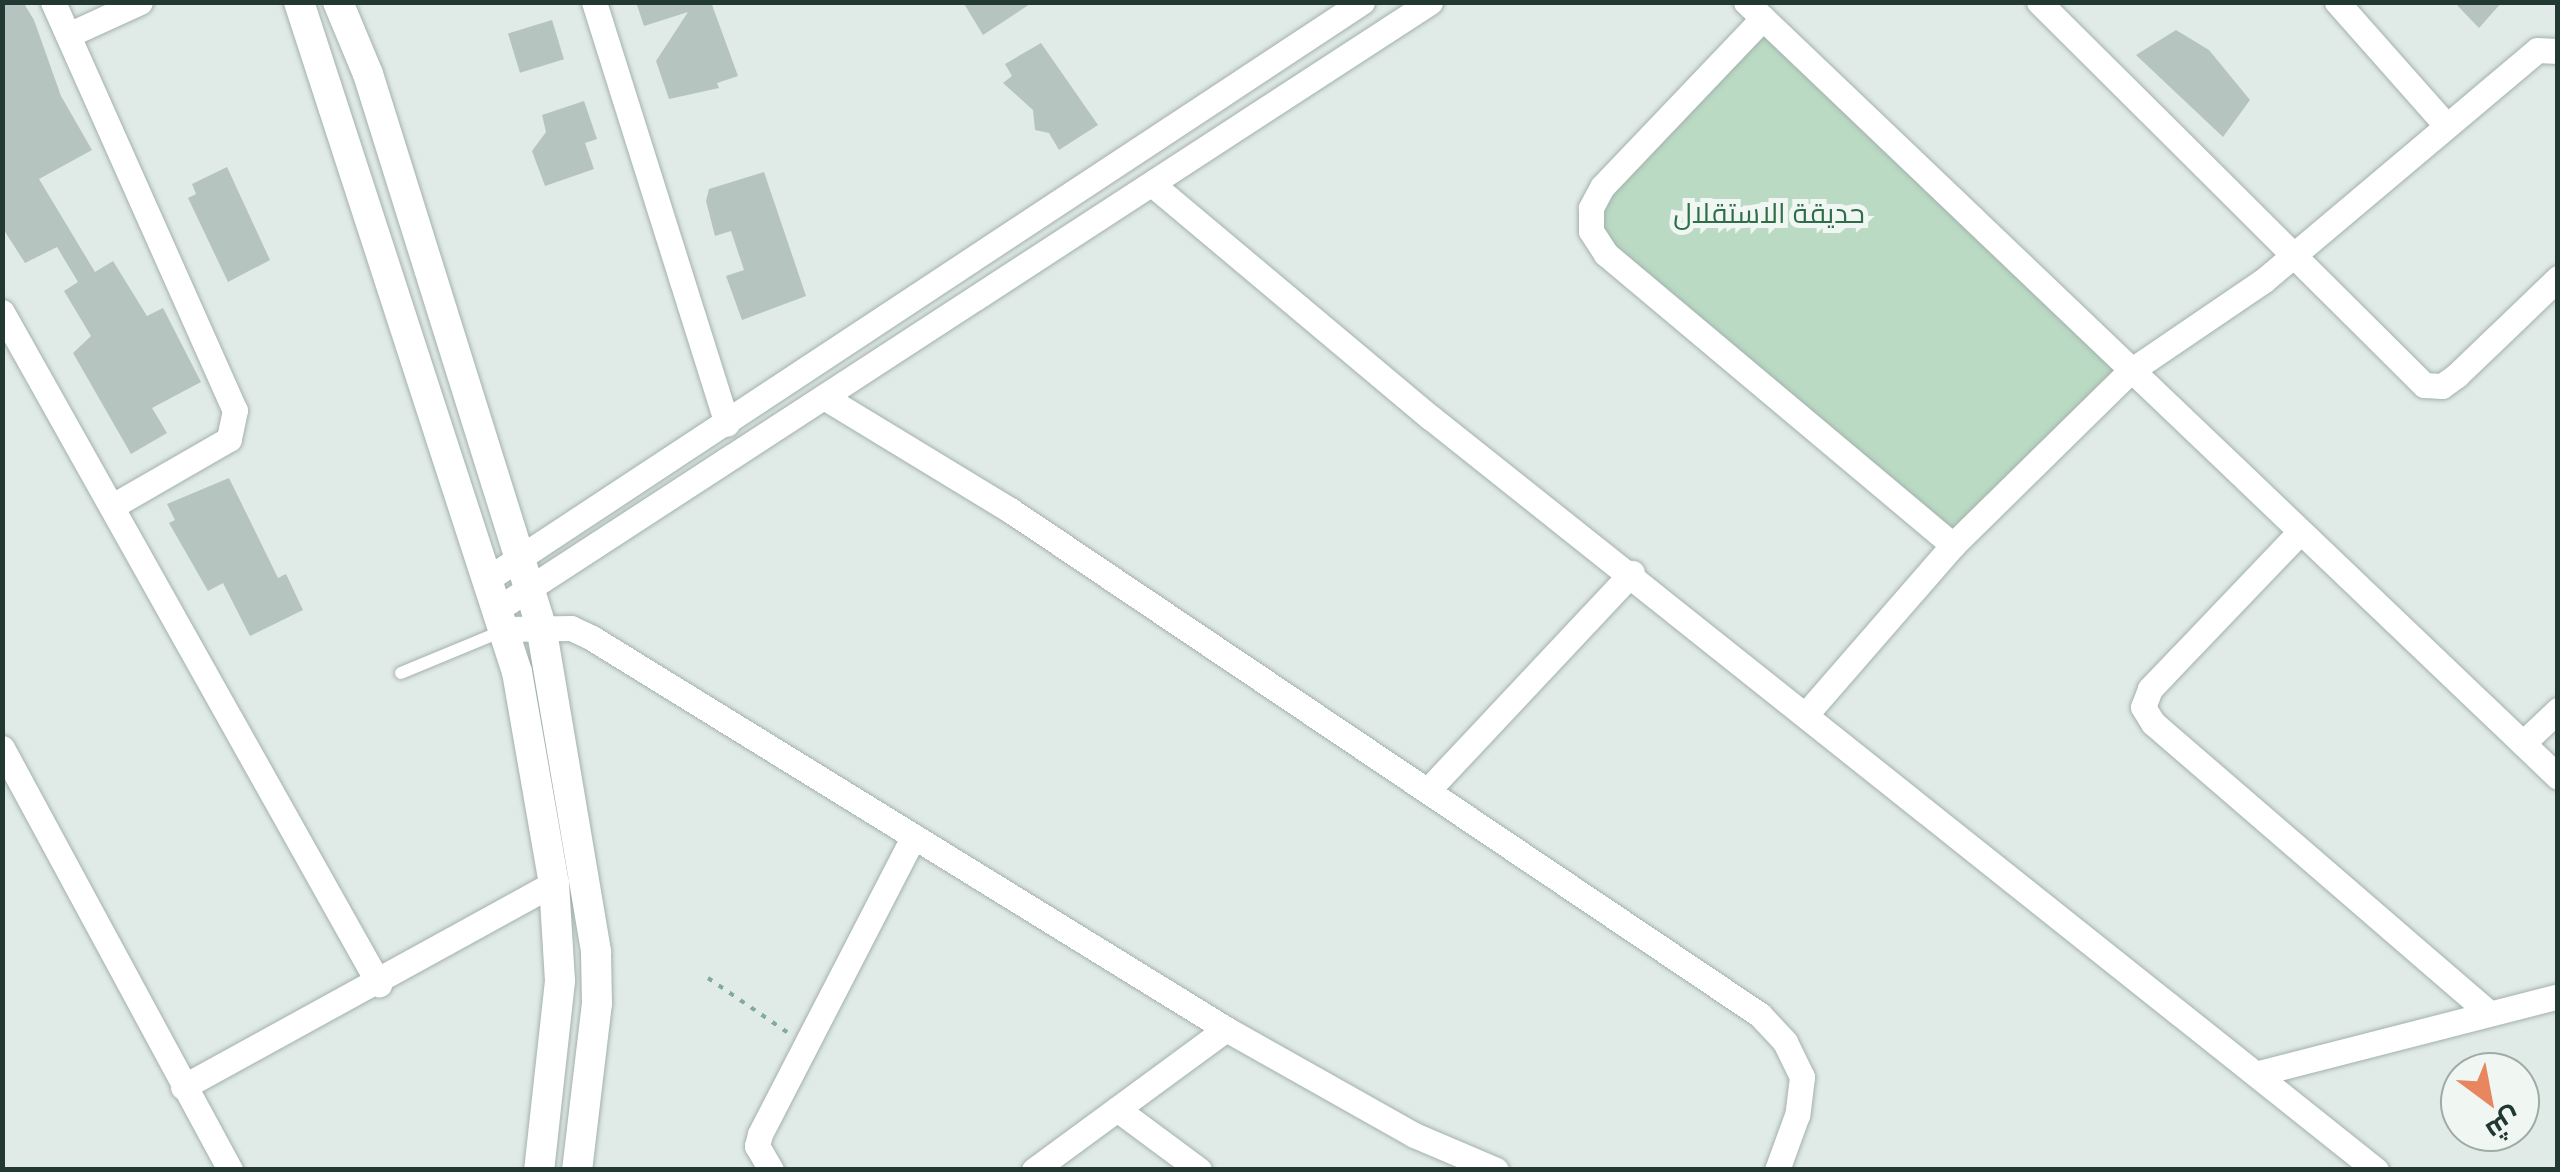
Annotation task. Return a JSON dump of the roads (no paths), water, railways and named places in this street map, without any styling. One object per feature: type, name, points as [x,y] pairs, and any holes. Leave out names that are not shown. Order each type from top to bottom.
[{"type":"main road","points":[[300,2],[503,619],[554,883],[558,1030],[539,1170]]},
{"type":"main road","points":[[338,2],[368,74],[541,626],[596,952],[597,1003],[577,1170]]},
{"type":"street","points":[[53,2],[236,426],[229,439],[114,505]]},
{"type":"street","points":[[68,35],[140,2]]},
{"type":"street","points":[[594,2],[727,424]]},
{"type":"street","points":[[1362,2],[727,424],[524,574],[503,619],[571,628],[607,646],[1226,1030],[1414,1135],[1496,1170]]},
{"type":"street","points":[[489,578],[524,574],[824,398],[1430,2]]},
{"type":"street","points":[[2039,2],[2424,385],[2442,386],[2457,376],[2558,278]]},
{"type":"street","points":[[2337,2],[2445,124]]},
{"type":"street","points":[[1953,545],[1606,254],[1591,232],[1591,208],[1602,187],[1755,10],[2297,535],[2558,778]]},
{"type":"street","points":[[1808,713],[1953,545],[2130,372],[2293,257],[2445,124],[2537,50],[2558,51]]},
{"type":"street","points":[[1152,184],[1430,418],[1632,573],[2376,1170]]},
{"type":"street","points":[[2,312],[380,984]]},
{"type":"street","points":[[824,398],[1010,510],[1760,1015],[1785,1042],[1802,1076],[1798,1115],[1777,1170]]},
{"type":"street","points":[[2297,535],[2150,690],[2143,707],[2153,723],[2488,1012]]},
{"type":"street","points":[[1428,790],[1632,573]]},
{"type":"street","points":[[2523,743],[2558,710]]},
{"type":"street","points":[[2,748],[230,1170]]},
{"type":"street","points":[[771,1170],[757,1146],[803,1043],[912,838]]},
{"type":"street","points":[[183,1087],[380,984],[554,883]]},
{"type":"street","points":[[2259,1073],[2558,996]]},
{"type":"street","points":[[1034,1170],[1226,1030]]},
{"type":"street","points":[[1117,1108],[1200,1170]]},
{"type":"lane","points":[[401,673],[503,619]]},
{"type":"park label","name":"حديقة الاستقلال","points":[[1769,212]]}]
